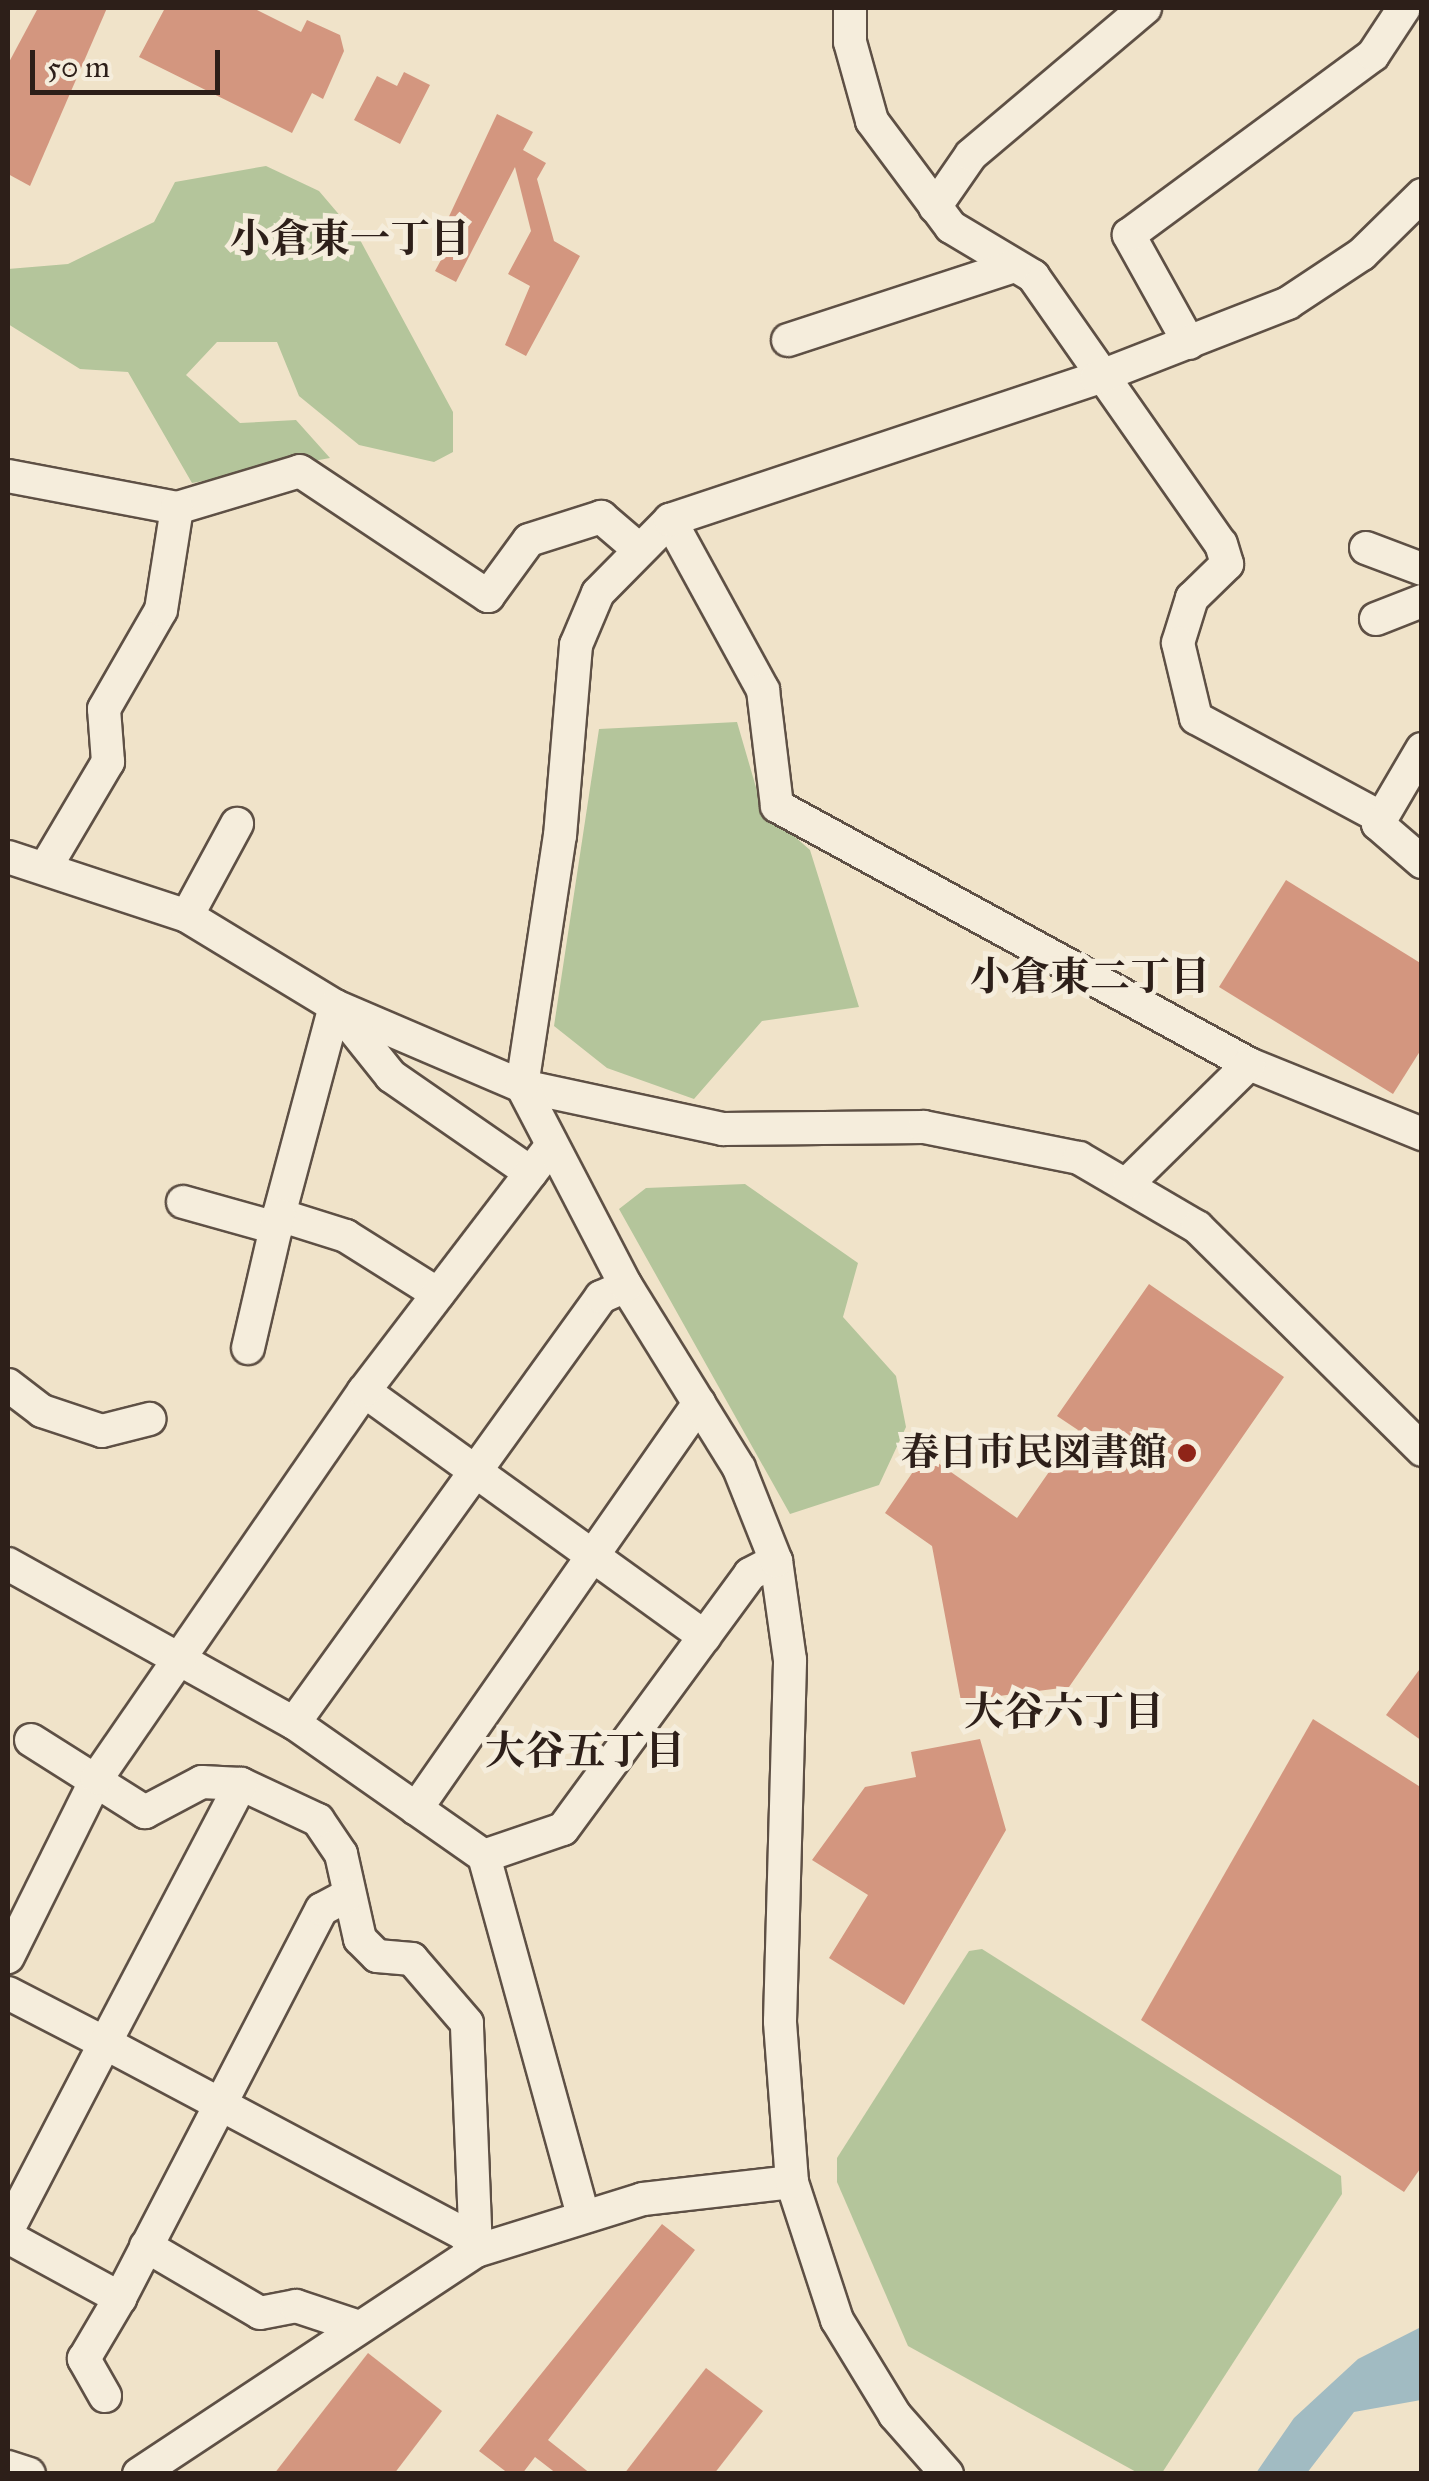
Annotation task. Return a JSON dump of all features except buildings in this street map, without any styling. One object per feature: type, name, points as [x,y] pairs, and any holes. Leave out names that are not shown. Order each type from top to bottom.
[{"type":"street","points":[[851,8],[872,121],[935,208],[1033,276],[1096,378],[1227,564],[1192,598],[1178,643],[1196,718],[1382,818]]},
{"type":"street","points":[[935,208],[971,155],[1145,8]]},
{"type":"street","points":[[1190,344],[1129,236],[1373,55],[1404,8]]},
{"type":"street","points":[[946,2474],[895,2415],[845,2335],[792,2182],[780,2021],[790,1660],[776,1561],[739,1468],[626,1286],[540,1161],[522,1086],[560,836],[576,644],[598,592],[636,546],[670,520],[1096,378],[1288,303],[1362,254],[1422,195]]},
{"type":"street","points":[[788,340],[1014,266]]},
{"type":"street","points":[[8,476],[177,508],[300,471],[488,596],[529,540],[601,518],[636,546]]},
{"type":"street","points":[[47,865],[108,762],[104,708],[161,610],[177,508]]},
{"type":"street","points":[[670,520],[763,690],[777,806],[1249,1064],[1422,1134]]},
{"type":"street","points":[[1366,548],[1422,569]]},
{"type":"street","points":[[1376,619],[1422,601]]},
{"type":"street","points":[[1422,749],[1382,818],[1385,837],[1422,862]]},
{"type":"street","points":[[187,916],[237,824]]},
{"type":"street","points":[[8,857],[47,865],[187,916],[334,1006],[522,1086],[751,1133],[924,1128],[1007,1138],[1129,1182],[1197,1227],[1422,1450]]},
{"type":"street","points":[[334,1006],[391,1076],[540,1161]]},
{"type":"street","points":[[248,1348],[334,1006]]},
{"type":"street","points":[[1129,1182],[1249,1064]]},
{"type":"street","points":[[8,1957],[22,1893],[97,1778],[364,1391],[540,1161]]},
{"type":"street","points":[[183,1202],[346,1236],[438,1294]]},
{"type":"street","points":[[294,1723],[601,1297],[626,1286]]},
{"type":"street","points":[[8,1386],[42,1411],[102,1431],[149,1419]]},
{"type":"street","points":[[364,1391],[705,1636]]},
{"type":"street","points":[[416,1809],[590,1554],[699,1403]]},
{"type":"street","points":[[484,1856],[563,1829],[750,1574],[776,1561]]},
{"type":"street","points":[[8,1564],[294,1723],[484,1856],[583,2216]]},
{"type":"street","points":[[31,1740],[97,1778],[145,1812],[202,1782],[241,1784],[318,1820],[342,1854],[346,1896],[360,1939],[377,1956],[412,1959],[467,2024],[476,2251]]},
{"type":"street","points":[[8,2229],[241,1784]]},
{"type":"street","points":[[105,2396],[84,2360],[322,1909],[346,1896]]},
{"type":"street","points":[[8,1993],[462,2234],[476,2251]]},
{"type":"street","points":[[139,2474],[356,2326],[476,2251],[643,2199],[792,2182]]},
{"type":"street","points":[[8,2237],[120,2298]]},
{"type":"street","points":[[146,2246],[260,2313],[296,2306],[356,2326]]},
{"type":"street","points":[[8,2467],[29,2474]]},
{"type":"green space","points":[[266,166],[319,191],[359,238],[453,412],[453,452],[434,462],[359,445],[299,396],[277,342],[217,342],[186,375],[240,423],[296,420],[330,458],[192,483],[128,372],[80,369],[8,324],[8,269],[68,264],[154,222],[175,182]]},
{"type":"green space","points":[[737,722],[762,808],[810,850],[859,1007],[762,1021],[694,1099],[607,1068],[554,1026],[599,729]]},
{"type":"green space","points":[[745,1184],[858,1263],[843,1317],[896,1376],[906,1427],[879,1485],[790,1514],[619,1209],[646,1188]]},
{"type":"green space","points":[[982,1949],[1341,2176],[1342,2194],[1162,2473],[1138,2473],[908,2346],[837,2182],[837,2158],[969,1951]]},
{"type":"water","points":[[1421,2327],[1421,2400],[1354,2412],[1307,2473],[1256,2473],[1294,2418],[1358,2359]]},
{"type":"place","name":"春日市民図書館","points":[[1187,1453]]},
{"type":"district","name":"小倉東一丁目","points":[[350,239]]},
{"type":"district","name":"小倉東二丁目","points":[[1090,977]]},
{"type":"district","name":"大谷六丁目","points":[[1064,1712]]},
{"type":"district","name":"大谷五丁目","points":[[585,1751]]}]
